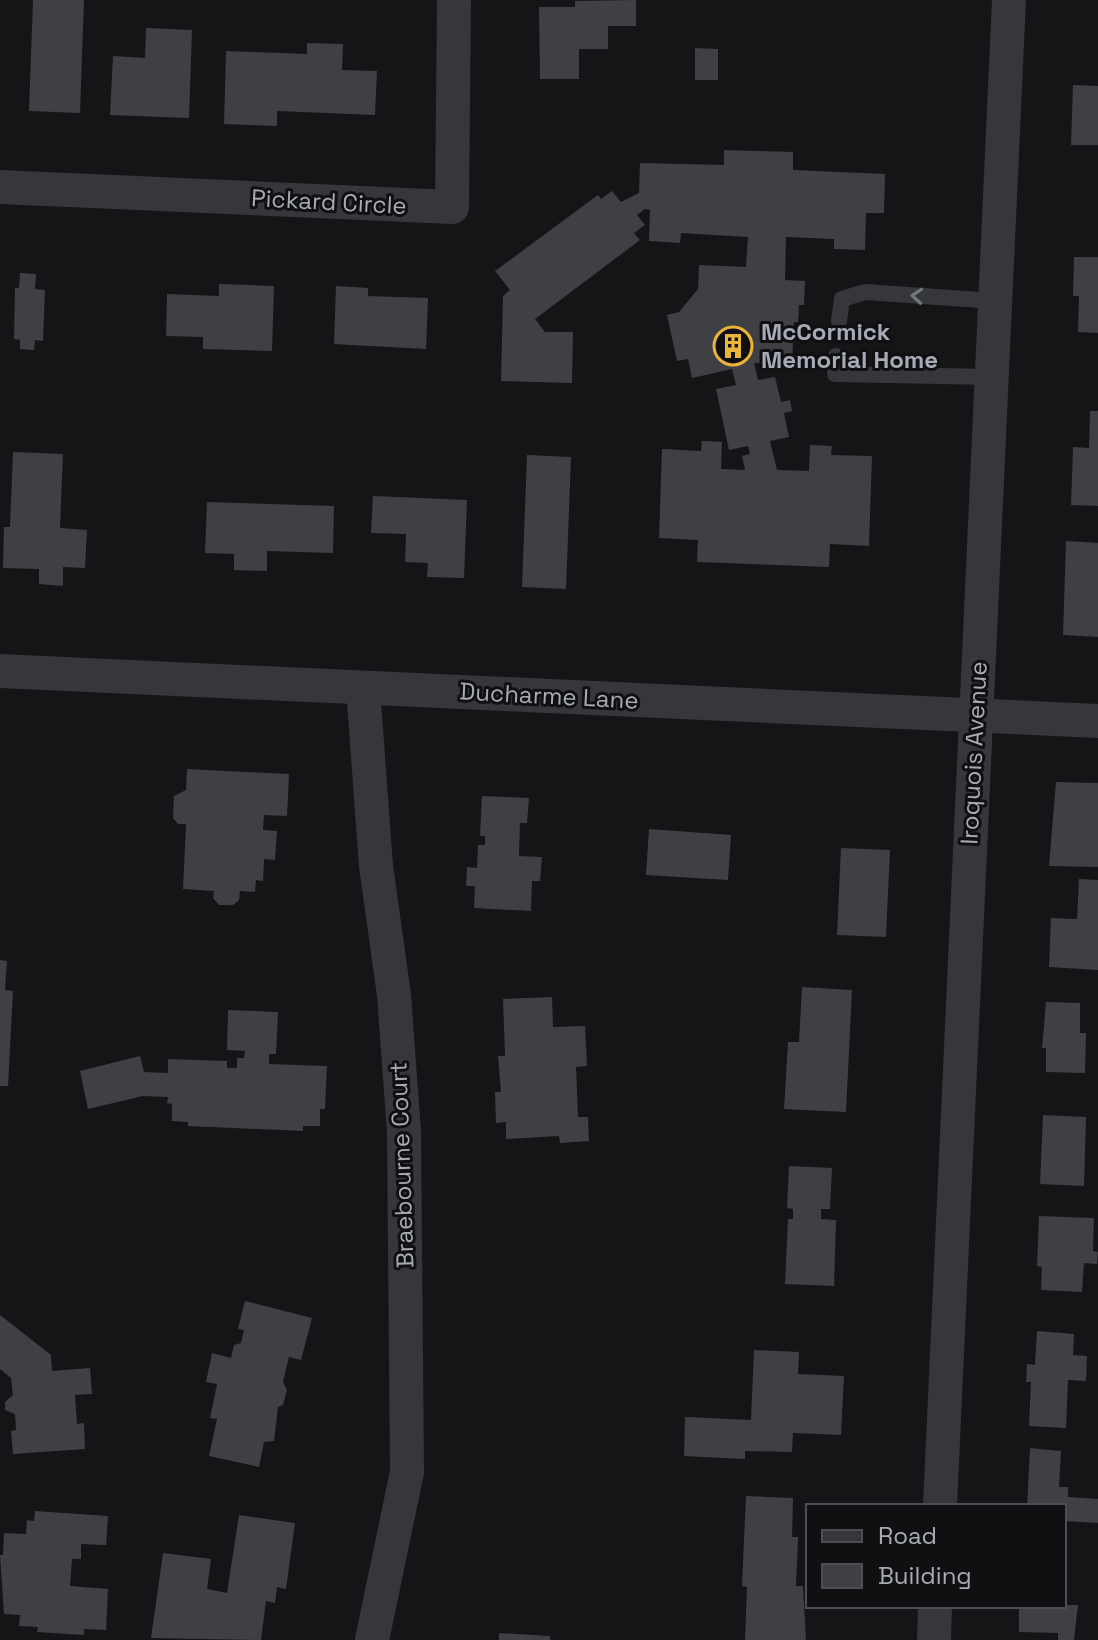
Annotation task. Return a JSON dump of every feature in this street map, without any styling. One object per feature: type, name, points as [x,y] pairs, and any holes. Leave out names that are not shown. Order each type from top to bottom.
[{"type":"street","name":"Pickard Circle","points":[[0,187],[452,207],[454,0]]},
{"type":"street","name":"Iroquois Avenue","points":[[940,1504],[1009,0]]},
{"type":"street","name":"Ducharme Lane","points":[[0,671],[1098,721]]},
{"type":"street","name":"Braebourne Court","points":[[363,688],[376,866],[394,995],[405,1148],[407,1472],[372,1640]]},
{"type":"street","points":[[934,1640],[935,1608]]},
{"type":"lane","points":[[839,321],[842,299],[865,292],[995,301]]},
{"type":"lane","points":[[836,356],[835,374],[992,377]]},
{"type":"building","points":[[33,0],[84,0],[80,113],[29,111]]},
{"type":"building","points":[[636,0],[636,26],[608,26],[608,49],[579,49],[579,79],[540,79],[539,7],[575,7],[575,1]]},
{"type":"building","points":[[146,28],[192,30],[189,118],[110,115],[113,56],[145,58]]},
{"type":"building","points":[[307,43],[343,44],[342,70],[377,71],[375,115],[277,111],[277,126],[224,124],[226,51],[307,54]]},
{"type":"building","points":[[695,48],[718,49],[718,80],[695,80]]},
{"type":"building","points":[[1073,85],[1098,86],[1098,145],[1071,145]]},
{"type":"building","name":"McCormick Memorial Home","points":[[724,150],[793,152],[793,170],[885,174],[884,213],[866,213],[865,250],[834,249],[834,239],[786,237],[785,280],[805,281],[804,305],[799,305],[798,322],[794,322],[792,362],[754,363],[758,380],[775,377],[781,402],[790,400],[792,411],[784,413],[789,437],[770,441],[777,470],[809,471],[810,445],[832,446],[831,455],[872,456],[869,546],[830,544],[829,567],[697,562],[698,540],[659,538],[662,449],[701,451],[702,441],[722,442],[721,469],[745,470],[742,456],[750,454],[748,446],[729,450],[716,389],[736,385],[732,369],[692,378],[688,359],[677,361],[667,315],[679,312],[698,289],[699,265],[746,267],[748,237],[681,233],[680,243],[649,241],[650,210],[645,209],[637,215],[645,225],[634,233],[640,240],[535,319],[545,332],[573,332],[572,383],[501,381],[503,296],[510,290],[495,271],[598,195],[601,199],[612,191],[621,202],[639,193],[640,163],[724,165]]},
{"type":"building","points":[[1074,257],[1098,257],[1098,333],[1078,332],[1079,296],[1073,296]]},
{"type":"building","points":[[20,273],[36,274],[35,289],[45,290],[43,341],[35,340],[34,350],[20,349],[20,340],[14,339],[15,288],[19,288]]},
{"type":"building","points":[[219,284],[274,286],[272,351],[203,349],[203,337],[166,336],[167,294],[219,296]]},
{"type":"building","points":[[336,286],[368,288],[368,296],[428,298],[426,349],[334,344]]},
{"type":"building","points":[[1090,411],[1098,411],[1098,506],[1071,505],[1073,447],[1089,448]]},
{"type":"building","points":[[13,452],[63,454],[60,528],[87,530],[85,568],[63,567],[63,586],[39,584],[39,569],[3,568],[4,527],[10,527]]},
{"type":"building","points":[[527,455],[571,457],[566,589],[522,587]]},
{"type":"building","points":[[373,496],[467,500],[464,578],[427,577],[428,563],[405,562],[406,534],[371,533]]},
{"type":"building","points":[[207,502],[334,506],[333,553],[267,551],[267,571],[234,570],[234,554],[205,553]]},
{"type":"building","points":[[1066,541],[1098,543],[1098,637],[1063,635]]},
{"type":"building","points":[[187,769],[289,774],[287,816],[264,815],[263,830],[277,831],[275,860],[264,859],[263,881],[256,880],[255,892],[240,891],[239,900],[233,905],[219,905],[213,898],[214,891],[183,889],[186,824],[178,824],[173,818],[174,796],[186,790]]},
{"type":"building","points":[[1056,782],[1098,783],[1098,867],[1049,866]]},
{"type":"building","points":[[482,796],[529,798],[527,823],[520,823],[519,856],[542,857],[540,881],[532,881],[531,911],[474,908],[475,886],[466,886],[467,867],[477,868],[478,845],[485,845],[485,836],[480,836]]},
{"type":"building","points":[[649,829],[731,835],[728,880],[646,875]]},
{"type":"building","points":[[841,848],[890,850],[886,937],[837,935]]},
{"type":"building","points":[[1079,879],[1098,880],[1098,970],[1049,967],[1051,918],[1077,919]]},
{"type":"building","points":[[0,960],[7,961],[5,990],[13,991],[8,1086],[0,1086]]},
{"type":"building","points":[[802,987],[852,990],[846,1112],[784,1109],[788,1042],[799,1042]]},
{"type":"building","points":[[552,997],[553,1027],[585,1026],[587,1066],[576,1067],[578,1117],[588,1117],[589,1141],[560,1143],[559,1136],[506,1139],[506,1122],[496,1123],[495,1092],[501,1092],[498,1056],[505,1056],[503,999]]},
{"type":"building","points":[[1046,1002],[1080,1003],[1080,1033],[1086,1033],[1085,1073],[1046,1072],[1046,1048],[1042,1048]]},
{"type":"building","points":[[228,1010],[278,1012],[276,1054],[269,1054],[269,1064],[327,1066],[325,1109],[320,1109],[320,1126],[303,1126],[303,1131],[188,1126],[188,1122],[172,1121],[172,1104],[167,1103],[168,1097],[143,1096],[88,1109],[80,1071],[140,1056],[144,1072],[168,1073],[168,1059],[227,1061],[227,1068],[237,1068],[237,1058],[244,1058],[245,1051],[227,1050]]},
{"type":"building","points":[[1043,1115],[1086,1117],[1084,1186],[1040,1184]]},
{"type":"building","points":[[789,1166],[832,1168],[830,1209],[821,1209],[821,1219],[836,1220],[834,1286],[785,1284],[788,1219],[793,1219],[793,1209],[787,1208]]},
{"type":"building","points":[[1039,1216],[1094,1218],[1093,1251],[1098,1252],[1097,1264],[1084,1263],[1082,1292],[1041,1290],[1042,1267],[1037,1266]]},
{"type":"building","points":[[245,1301],[312,1318],[301,1360],[289,1357],[283,1382],[287,1390],[283,1405],[278,1407],[274,1441],[264,1442],[259,1467],[209,1456],[217,1419],[210,1418],[217,1384],[206,1382],[212,1353],[231,1358],[234,1345],[241,1343],[244,1330],[238,1329]]},
{"type":"building","points":[[0,1315],[51,1355],[52,1371],[90,1368],[92,1394],[75,1395],[77,1424],[84,1423],[85,1449],[13,1454],[11,1431],[16,1430],[15,1414],[5,1410],[5,1402],[13,1395],[11,1378],[0,1369]]},
{"type":"building","points":[[1037,1331],[1074,1334],[1073,1355],[1087,1356],[1086,1381],[1068,1380],[1066,1428],[1029,1426],[1031,1382],[1026,1382],[1027,1364],[1035,1365]]},
{"type":"building","points":[[754,1350],[799,1352],[798,1374],[844,1376],[841,1435],[793,1433],[792,1452],[745,1451],[745,1459],[684,1456],[685,1417],[751,1420]]},
{"type":"building","points":[[1030,1448],[1061,1451],[1059,1487],[1068,1487],[1068,1497],[1098,1499],[1098,1523],[1066,1521],[1066,1504],[1027,1504]]},
{"type":"building","points":[[746,1496],[793,1498],[792,1537],[798,1537],[796,1586],[803,1586],[806,1640],[745,1640],[747,1587],[742,1586]]},
{"type":"building","points":[[35,1511],[108,1516],[106,1545],[81,1544],[81,1559],[72,1559],[70,1586],[108,1589],[106,1630],[84,1629],[84,1635],[37,1632],[38,1627],[19,1626],[20,1615],[4,1614],[0,1555],[3,1555],[4,1533],[26,1534],[27,1520],[34,1521]]},
{"type":"building","points":[[239,1515],[295,1523],[286,1589],[277,1587],[275,1603],[266,1601],[261,1640],[151,1638],[163,1553],[211,1559],[207,1589],[227,1593]]},
{"type":"building","points":[[1066,1605],[1078,1605],[1074,1640],[1058,1640],[1058,1633],[1019,1632],[1019,1608],[1066,1608]]},
{"type":"building","points":[[499,1633],[550,1636],[550,1640],[499,1640]]},
{"type":"place","name":"McCormick Memorial Home","points":[[733,346]]}]
